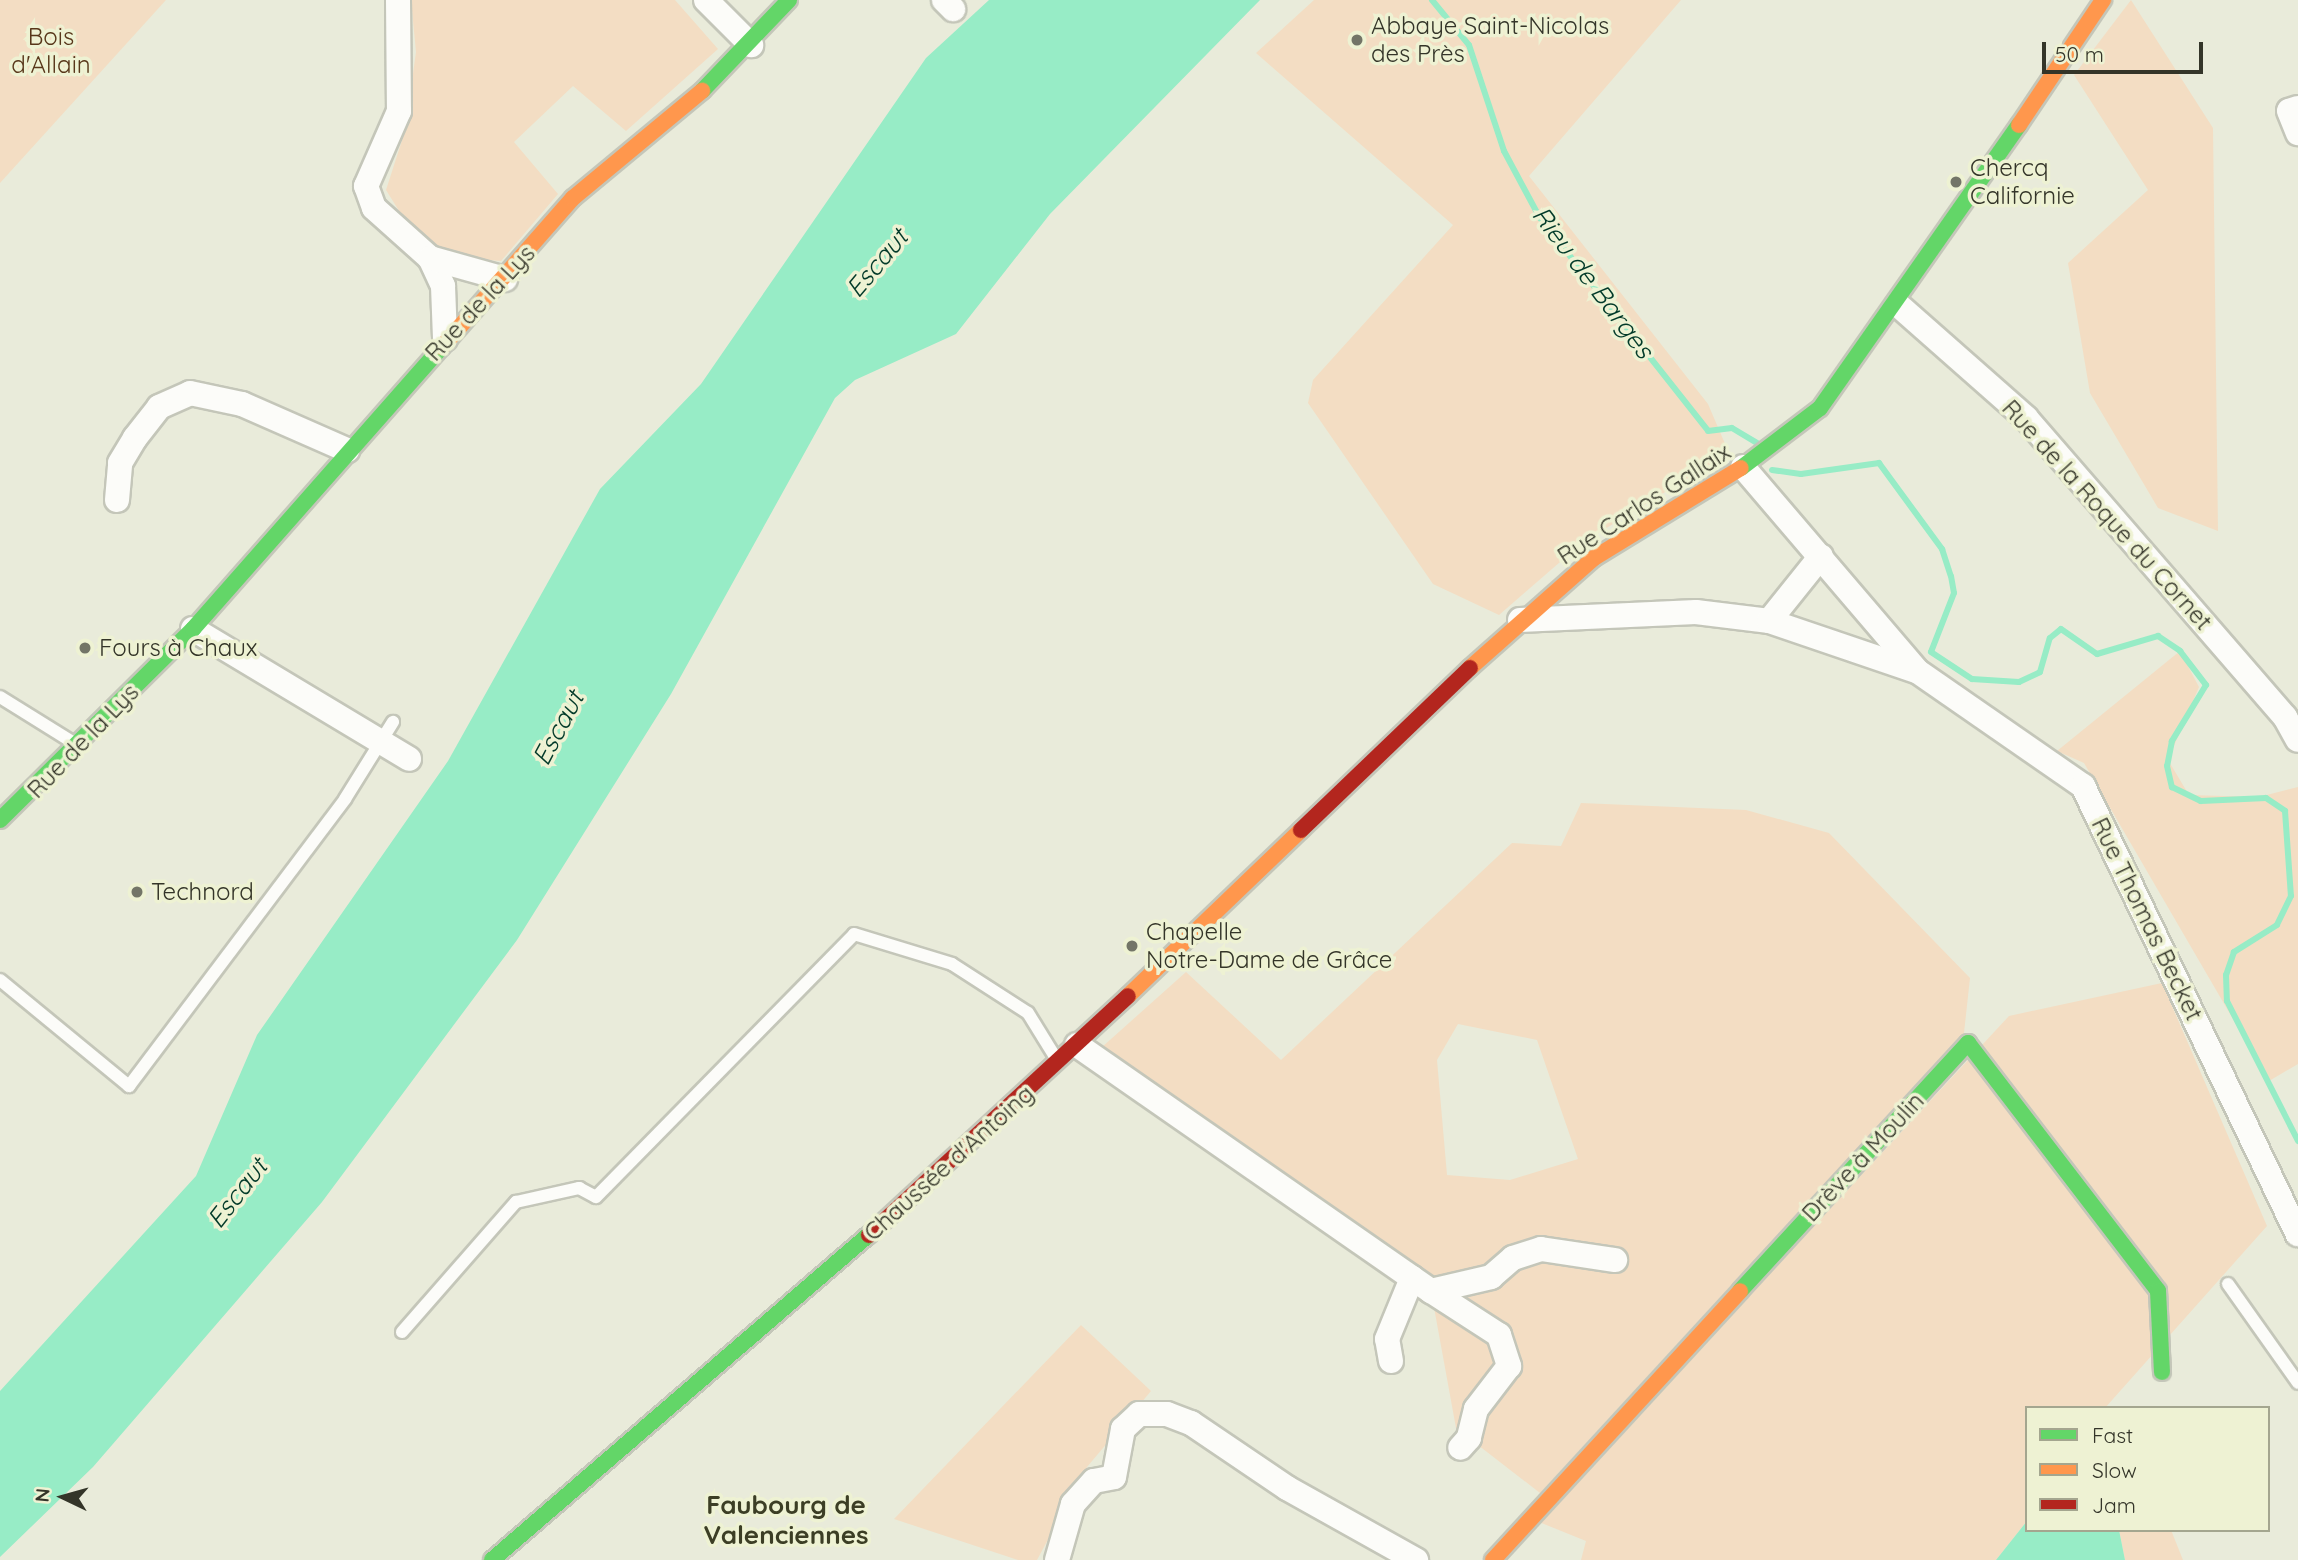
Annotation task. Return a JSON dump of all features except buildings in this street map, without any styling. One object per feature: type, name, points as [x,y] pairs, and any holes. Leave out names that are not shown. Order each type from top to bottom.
[{"type":"main road","name":"Rue de la Lys","points":[[0,820],[193,629],[347,450],[445,339],[505,279],[573,198],[751,45],[789,0]]},
{"type":"main road","name":"Rue Carlos Gallaix","points":[[1077,1045],[1520,620],[1594,558],[1743,467],[1820,408],[1899,305],[2103,0]]},
{"type":"main road","name":"Drève à Moulin","points":[[1493,1560],[1968,1043],[2158,1291],[2162,1372]]},
{"type":"main road","name":"Chaussée d'Antoing","points":[[492,1560],[714,1375],[1077,1045]]},
{"type":"street","points":[[398,0],[399,111],[366,186],[374,208],[430,258],[443,286],[445,339]]},
{"type":"street","points":[[706,0],[751,45]]},
{"type":"street","points":[[2298,108],[2289,111],[2298,133]]},
{"type":"street","points":[[430,258],[505,279]]},
{"type":"street","name":"Rue de la Roque du Cornet","points":[[1899,305],[2026,418],[2285,717],[2298,740]]},
{"type":"street","points":[[117,500],[120,463],[135,438],[159,407],[190,393],[242,404],[347,450]]},
{"type":"street","name":"Rue Thomas Becket","points":[[1743,467],[1917,671],[2083,786],[2298,1234]]},
{"type":"street","points":[[1769,621],[1821,556]]},
{"type":"street","name":"Rue Thomas Becket","points":[[1520,620],[1696,612],[1769,621],[1917,671]]},
{"type":"street","points":[[193,629],[387,732],[409,759]]},
{"type":"street","points":[[1077,1045],[1499,1335],[1509,1366],[1476,1409],[1469,1438],[1460,1448]]},
{"type":"street","points":[[1422,1284],[1491,1277],[1513,1258],[1541,1249],[1615,1260]]},
{"type":"street","points":[[1391,1361],[1387,1339],[1422,1284]]},
{"type":"street","points":[[1057,1560],[1073,1504],[1094,1481],[1114,1477],[1123,1429],[1139,1414],[1191,1423],[1287,1488],[1416,1560]]},
{"type":"lane","points":[[0,697],[77,746]]},
{"type":"lane","points":[[0,980],[129,1086],[387,732]]},
{"type":"lane","points":[[402,1332],[516,1202],[579,1188],[596,1197],[854,934],[953,964],[1028,1013],[1059,1063]]},
{"type":"lane","points":[[2228,1284],[2298,1383]]},
{"type":"green space","name":"Bois d'Allain","points":[[0,0],[166,0],[0,183]]},
{"type":"green space","points":[[411,0],[675,0],[718,49],[626,131],[573,86],[514,142],[558,194],[501,261],[466,258],[416,238],[386,190],[405,131],[416,52]]},
{"type":"green space","points":[[1314,0],[1681,0],[1529,176],[1708,404],[1729,453],[1582,543],[1499,615],[1433,584],[1308,403],[1313,380],[1453,225],[1256,53]]},
{"type":"green space","points":[[2131,0],[2213,128],[2218,531],[2158,508],[2090,393],[2068,263],[2148,190],[2074,75]]},
{"type":"green space","points":[[2180,651],[2199,687],[2168,760],[2189,795],[2259,797],[2298,787],[2298,1064],[2269,1081],[2084,763],[2057,751]]},
{"type":"green space","points":[[1581,803],[1746,810],[1829,833],[1970,978],[1964,1033],[1540,1493],[1456,1428],[1431,1291],[1092,1056],[1186,972],[1281,1060],[1512,843],[1561,846]],"holes":[[[1458,1024],[1537,1040],[1578,1159],[1510,1180],[1447,1175],[1437,1060]]]},
{"type":"green space","points":[[2162,983],[2267,1226],[2107,1406],[2025,1406],[2025,1524],[1996,1560],[1581,1560],[1586,1541],[1539,1522],[2009,1016]]},
{"type":"green space","points":[[1081,1325],[1151,1391],[1087,1467],[1037,1560],[1018,1560],[894,1519]]},
{"type":"green space","points":[[2119,1532],[2172,1532],[2183,1560],[2125,1560]]},
{"type":"water","name":"Escaut","points":[[989,0],[1260,0],[1050,214],[956,334],[855,380],[835,398],[671,694],[517,940],[322,1202],[93,1467],[0,1557],[0,1391],[196,1176],[257,1035],[448,761],[600,489],[701,384],[926,58]]},
{"type":"water","points":[[2025,1524],[2025,1532],[2119,1532],[2125,1560],[1996,1560]]},
{"type":"waterway","name":"Rieu de Barges","points":[[1432,0],[1469,45],[1504,151],[1540,218],[1708,431],[1732,428],[1757,443]]},
{"type":"waterway","name":"Rieu de Barges","points":[[1772,470],[1801,474],[1879,463],[1942,549],[1951,576],[1954,593],[1931,652],[1972,679],[2019,682],[2040,672],[2050,638],[2061,629],[2097,654],[2158,636],[2180,651],[2206,685],[2172,741],[2167,766],[2172,787],[2201,801],[2266,798],[2285,811],[2291,896],[2277,925],[2234,952],[2226,975],[2227,1001],[2298,1141]]},
{"type":"traffic: fast","points":[[702,91],[789,0]]},
{"type":"traffic: fast","points":[[1741,468],[1820,408],[2019,125]]},
{"type":"traffic: fast","points":[[0,820],[193,629],[442,347]]},
{"type":"traffic: fast","points":[[1740,1291],[1968,1043],[2158,1291],[2162,1372]]},
{"type":"traffic: fast","points":[[492,1560],[869,1235]]},
{"type":"traffic: slow","points":[[2019,125],[2103,0]]},
{"type":"traffic: slow","points":[[442,347],[573,198],[702,91]]},
{"type":"traffic: slow","points":[[1470,668],[1594,558],[1741,468]]},
{"type":"traffic: slow","points":[[1128,996],[1301,830]]},
{"type":"traffic: slow","points":[[1493,1560],[1740,1291]]},
{"type":"traffic: jam","points":[[1301,830],[1470,668]]},
{"type":"traffic: jam","points":[[869,1235],[1128,996]]},
{"type":"place","name":"Abbaye Saint-Nicolas des Près","points":[[1357,40]]},
{"type":"place","name":"Chercq Californie","points":[[1956,182]]},
{"type":"place","name":"Fours à Chaux","points":[[85,648]]},
{"type":"place","name":"Technord","points":[[137,892]]},
{"type":"place","name":"Chapelle Notre-Dame de Grâce","points":[[1132,946]]},
{"type":"district","name":"Faubourg de Valenciennes","points":[[786,1520]]}]
